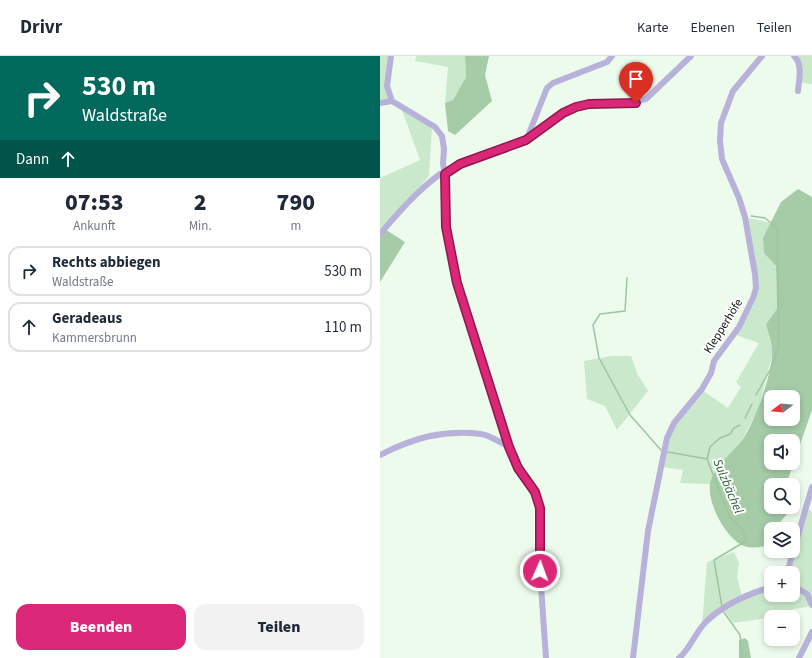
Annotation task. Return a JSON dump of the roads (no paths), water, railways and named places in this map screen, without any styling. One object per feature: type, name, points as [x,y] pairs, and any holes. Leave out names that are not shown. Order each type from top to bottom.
[{"type":"street","points":[[392,56],[387,86],[392,101],[440,132],[444,148],[443,174],[446,227],[457,283],[509,447],[518,468],[535,492],[540,508],[540,571],[546,658]]},
{"type":"street","points":[[526,140],[547,88],[553,83],[607,62],[612,56]]},
{"type":"street","points":[[380,234],[426,184],[460,164],[526,140],[563,113],[576,107],[589,104],[625,104],[646,99],[691,56]]},
{"type":"street","name":"Klepperhöfe","points":[[633,658],[648,531],[667,438],[674,423],[702,389],[711,373],[714,361],[739,327],[754,298],[756,274],[745,218],[739,198],[722,159],[720,141],[721,124],[733,91],[762,56]]},
{"type":"street","points":[[794,56],[798,60],[800,75],[798,91]]},
{"type":"street","points":[[380,103],[392,101]]},
{"type":"street","points":[[380,455],[402,443],[434,434],[482,434],[509,447]]},
{"type":"street","points":[[790,566],[812,487]]},
{"type":"street","points":[[679,658],[705,623],[722,609],[747,596],[764,590]]},
{"type":"street","points":[[800,590],[807,594],[812,604]]},
{"type":"street","points":[[799,658],[812,632]]},
{"type":"waterway","name":"Sulzbächel","points":[[751,216],[765,218],[777,228],[779,346],[770,370],[756,395]]},
{"type":"waterway","points":[[627,278],[625,311],[600,314],[593,325],[599,358],[630,415],[661,450]]},
{"type":"waterway","name":"Sulzbächel","points":[[745,418],[752,404]]},
{"type":"waterway","name":"Sulzbächel","points":[[722,607],[714,560],[746,541],[743,530],[730,518],[707,459],[710,447],[720,438],[730,434],[734,428],[740,425]]},
{"type":"waterway","points":[[668,452],[707,459]]},
{"type":"waterway","name":"Sulzbächel","points":[[723,611],[740,635],[742,658]]}]
